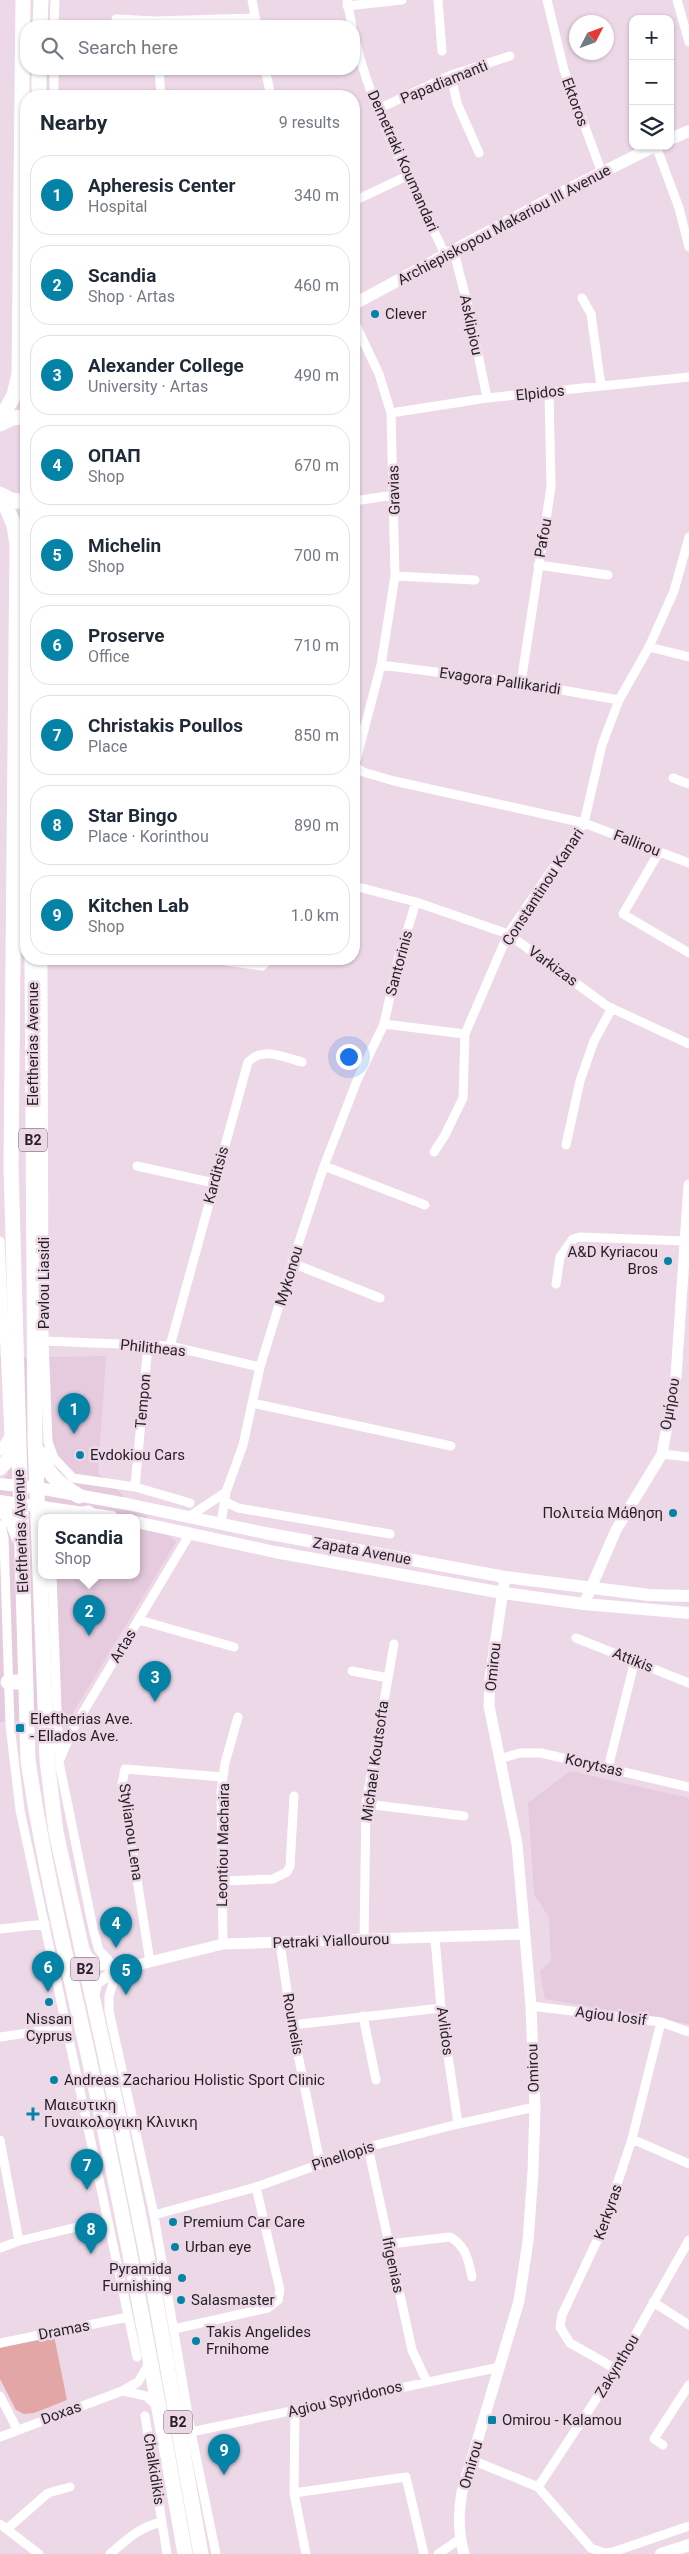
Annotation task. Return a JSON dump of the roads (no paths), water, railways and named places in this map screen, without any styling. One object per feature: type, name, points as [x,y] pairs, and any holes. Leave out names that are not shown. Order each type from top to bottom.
[{"type":"highway","points":[[23,0],[23,20]]},
{"type":"highway","points":[[22,75],[22,90]]},
{"type":"highway","points":[[38,90],[39,75]]},
{"type":"highway","points":[[0,420],[14,395],[18,374],[20,224]]},
{"type":"highway","points":[[0,424],[12,418],[20,417]]},
{"type":"highway","name":"B2","points":[[0,495],[11,500],[20,501]]},
{"type":"highway","name":"Eleftherias Avenue","points":[[0,495],[14,525],[17,545],[11,1167],[13,1434],[23,1546],[28,1760],[39,1834],[104,2125],[144,2359],[160,2408],[185,2554]]},
{"type":"highway","name":"Eleftherias Avenue","points":[[37,965],[35,1440],[39,1514]]},
{"type":"highway","points":[[0,1468],[10,1458],[13,1434]]},
{"type":"highway","points":[[35,1440],[47,1470],[63,1486],[79,1496]]},
{"type":"highway","points":[[0,1507],[12,1522],[23,1546]]},
{"type":"highway","name":"Eleftherias Avenue","points":[[42,1579],[46,1760],[56,1832],[120,2122],[154,2291],[201,2554]]},
{"type":"highway","points":[[8,1682],[25,1682]]},
{"type":"main road","points":[[674,137],[689,131]]},
{"type":"main road","name":"Archiepiskopou Makariou III Avenue","points":[[360,301],[602,172],[648,150]]},
{"type":"main road","name":"Zapata Avenue","points":[[0,1484],[38,1488],[505,1577],[649,1595],[689,1596]]},
{"type":"main road","points":[[0,1500],[94,1514]]},
{"type":"main road","name":"Zapata Avenue","points":[[140,1523],[191,1532],[275,1552],[503,1592],[584,1604],[689,1613]]},
{"type":"main road","points":[[661,2554],[689,2545]]},
{"type":"street","points":[[54,0],[54,20]]},
{"type":"street","points":[[252,0],[256,20]]},
{"type":"street","points":[[351,20],[347,3],[402,0]]},
{"type":"street","points":[[438,0],[442,51]]},
{"type":"street","name":"Ektoros","points":[[547,0],[564,70],[602,172]]},
{"type":"street","points":[[677,0],[689,42]]},
{"type":"street","points":[[116,19],[124,20]]},
{"type":"street","name":"Papadiamanti","points":[[378,109],[451,75],[510,56]]},
{"type":"street","name":"Demetraki Koumandari","points":[[360,60],[378,109],[407,176],[450,254]]},
{"type":"street","points":[[54,75],[54,90]]},
{"type":"street","points":[[159,75],[161,90]]},
{"type":"street","points":[[266,75],[270,90]]},
{"type":"street","points":[[451,75],[457,103],[479,153]]},
{"type":"street","points":[[657,150],[679,208],[689,246]]},
{"type":"street","points":[[360,198],[407,176]]},
{"type":"street","name":"Asklipiou","points":[[450,254],[469,310],[487,398]]},
{"type":"street","points":[[582,298],[591,314],[601,386]]},
{"type":"street","name":"Gravias","points":[[360,333],[380,374],[391,413],[395,576],[382,665],[360,745]]},
{"type":"street","name":"Elpidos","points":[[391,413],[487,398],[689,377]]},
{"type":"street","name":"Pafou","points":[[521,682],[551,487],[549,392]]},
{"type":"street","points":[[360,501],[394,495]]},
{"type":"street","name":"Constantinou Kanari","points":[[434,1152],[445,1135],[463,1098],[465,1034],[508,934],[584,823],[602,745],[619,700],[649,647],[674,591],[689,537]]},
{"type":"street","points":[[538,564],[608,575]]},
{"type":"street","points":[[395,576],[475,580]]},
{"type":"street","points":[[649,647],[689,657]]},
{"type":"street","name":"Evagora Pallikaridi","points":[[382,665],[521,682],[619,700]]},
{"type":"street","points":[[360,770],[394,781],[584,823]]},
{"type":"street","points":[[673,778],[689,784]]},
{"type":"street","name":"Fallirou","points":[[584,823],[689,864]]},
{"type":"street","points":[[659,852],[623,914],[689,953]]},
{"type":"street","name":"Varkizas","points":[[360,888],[416,902],[508,934],[612,1008],[689,1044]]},
{"type":"street","name":"Santorinis","points":[[384,1024],[398,960],[416,902]]},
{"type":"street","name":"Pavlou Liasidi","points":[[37,965],[44,1341],[48,1442],[54,1458],[68,1474],[78,1480],[135,1487],[190,1503]]},
{"type":"street","points":[[566,1145],[580,1081],[594,1041],[612,1008]]},
{"type":"street","points":[[384,1024],[465,1034]]},
{"type":"street","name":"Mykonou","points":[[221,1523],[225,1497],[243,1445],[260,1367],[292,1263],[324,1166],[364,1063],[384,1024]]},
{"type":"street","name":"Karditsis","points":[[170,1346],[248,1062],[255,1055],[263,1052],[302,1062]]},
{"type":"street","points":[[137,1166],[214,1183]]},
{"type":"street","points":[[324,1166],[425,1205]]},
{"type":"street","name":"Ομήρου","points":[[584,1604],[589,1587],[616,1530],[662,1454],[684,1341],[684,1241],[689,1185]]},
{"type":"street","points":[[556,1284],[560,1257],[573,1239],[580,1237],[684,1241]]},
{"type":"street","points":[[0,1241],[13,1434],[0,1451]]},
{"type":"street","points":[[292,1263],[380,1298]]},
{"type":"street","name":"Philitheas","points":[[44,1341],[170,1346],[260,1367]]},
{"type":"street","name":"Tempon","points":[[135,1487],[148,1345]]},
{"type":"street","points":[[252,1403],[451,1446]]},
{"type":"street","points":[[662,1454],[689,1457]]},
{"type":"street","points":[[190,1516],[225,1497],[238,1508],[390,1534]]},
{"type":"street","points":[[1,1525],[4,1538],[3,1592],[10,1725],[20,1810],[106,2220],[128,2317],[144,2359]]},
{"type":"street","name":"Artas","points":[[60,1762],[73,1729],[191,1532]]},
{"type":"street","name":"Omirou","points":[[464,2554],[460,2539],[458,2514],[519,2301],[528,2241],[535,2107],[531,2006],[516,1833],[489,1706],[489,1689],[505,1577]]},
{"type":"street","points":[[52,1579],[60,1762],[94,1933],[99,1950],[115,1969]]},
{"type":"street","points":[[139,1620],[234,1647]]},
{"type":"street","name":"Attikis","points":[[576,1638],[689,1683]]},
{"type":"street","name":"Michael Koutsofta","points":[[364,1940],[366,1804],[394,1644]]},
{"type":"street","points":[[608,1768],[635,1660]]},
{"type":"street","points":[[352,1671],[388,1678]]},
{"type":"street","name":"Leontiou Machaira","points":[[223,1944],[223,1777],[238,1717]]},
{"type":"street","name":"Korytsas","points":[[499,1760],[520,1753],[541,1753],[689,1786]]},
{"type":"street","name":"Stylianou Lena","points":[[146,1963],[122,1784],[125,1769],[223,1777]]},
{"type":"street","points":[[222,1881],[273,1880],[287,1872],[290,1866],[294,1796]]},
{"type":"street","points":[[366,1804],[464,1816]]},
{"type":"street","points":[[0,1928],[45,1924]]},
{"type":"street","name":"Petraki Yiallourou","points":[[78,1937],[90,1960],[96,1964],[115,1969],[223,1944],[524,1934]]},
{"type":"street","name":"Avlidos","points":[[435,1938],[441,2008],[458,2124]]},
{"type":"street","name":"Roumelis","points":[[280,1943],[292,2025],[320,2163]]},
{"type":"street","points":[[92,2001],[97,1983],[115,1969]]},
{"type":"street","points":[[115,1969],[109,1996],[109,2011],[154,2215],[191,2432],[216,2554]]},
{"type":"street","name":"Agiou Iosif","points":[[531,2006],[661,2022],[689,2032]]},
{"type":"street","points":[[292,2025],[441,2008]]},
{"type":"street","points":[[363,2016],[376,2080]]},
{"type":"street","name":"Kerkyras","points":[[616,2370],[570,2343],[560,2327],[562,2316],[599,2238],[632,2138],[661,2022]]},
{"type":"street","points":[[0,2037],[67,2027]]},
{"type":"street","name":"Pinellopis","points":[[154,2215],[256,2187],[368,2147],[535,2107]]},
{"type":"street","points":[[632,2138],[689,2164]]},
{"type":"street","points":[[0,2141],[19,2241]]},
{"type":"street","name":"Ifigenias","points":[[368,2147],[413,2355],[426,2380]]},
{"type":"street","points":[[174,2329],[268,2308],[278,2300],[280,2290],[256,2187]]},
{"type":"street","points":[[0,2248],[19,2241],[106,2220]]},
{"type":"street","points":[[389,2244],[450,2237],[463,2247],[467,2254],[472,2277]]},
{"type":"street","name":"Zakynthou","points":[[538,2487],[616,2370],[689,2241]]},
{"type":"street","points":[[654,2302],[689,2325]]},
{"type":"street","name":"Dramas","points":[[0,2342],[128,2317]]},
{"type":"street","name":"Doxas","points":[[0,2437],[122,2391],[138,2382],[144,2359]]},
{"type":"street","name":"Agiou Spyridonos","points":[[191,2432],[295,2411],[426,2380],[500,2366]]},
{"type":"street","points":[[663,2445],[654,2439],[689,2385]]},
{"type":"street","points":[[122,2391],[146,2396],[160,2408]]},
{"type":"street","points":[[0,2396],[17,2429]]},
{"type":"street","points":[[295,2411],[294,2493],[306,2554]]},
{"type":"street","name":"Chalkidikis","points":[[145,2416],[168,2554]]},
{"type":"street","points":[[472,2460],[538,2487],[591,2548],[597,2552],[612,2552],[689,2526]]},
{"type":"street","points":[[294,2493],[406,2477],[424,2554]]},
{"type":"street","points":[[39,2554],[4,2526],[48,2493],[70,2486]]},
{"type":"street","name":"Chalkidikis","points":[[110,2554],[139,2531],[150,2525],[162,2522]]},
{"type":"street","points":[[438,2554],[460,2539]]},
{"type":"place","name":"Clever","points":[[375,314]]},
{"type":"place","name":"A&D Kyriacou Bros","points":[[668,1261]]},
{"type":"place","name":"Apheresis Center","points":[[74,1434]]},
{"type":"place","name":"Evdokiou Cars","points":[[80,1455]]},
{"type":"place","name":"Πολιτεία Μάθηση","points":[[673,1513]]},
{"type":"place","name":"Scandia","points":[[89,1636]]},
{"type":"place","name":"Alexander College","points":[[155,1702]]},
{"type":"place","name":"Eleftherias Ave. - Ellados Ave.","points":[[20,1728]]},
{"type":"place","name":"ΟΠΑΠ","points":[[116,1948]]},
{"type":"place","name":"Proserve","points":[[48,1992]]},
{"type":"place","name":"Michelin","points":[[126,1995]]},
{"type":"place","name":"Nissan Cyprus","points":[[49,2002]]},
{"type":"place","name":"Andreas Zachariou Holistic Sport Clinic","points":[[54,2080]]},
{"type":"place","name":"Μαιευτικη Γυναικολογικη Κλινικη","points":[[33,2114]]},
{"type":"place","name":"Christakis Poullos","points":[[87,2190]]},
{"type":"place","name":"Premium Car Care","points":[[173,2222]]},
{"type":"place","name":"Urban eye","points":[[175,2247]]},
{"type":"place","name":"Star Bingo","points":[[91,2254]]},
{"type":"place","name":"Pyramida Furnishing","points":[[182,2278]]},
{"type":"place","name":"Salasmaster","points":[[181,2300]]},
{"type":"place","name":"Takis Angelides Frnihome","points":[[196,2341]]},
{"type":"place","name":"Omirou - Kalamou","points":[[492,2420]]},
{"type":"place","name":"Kitchen Lab","points":[[224,2475]]}]
